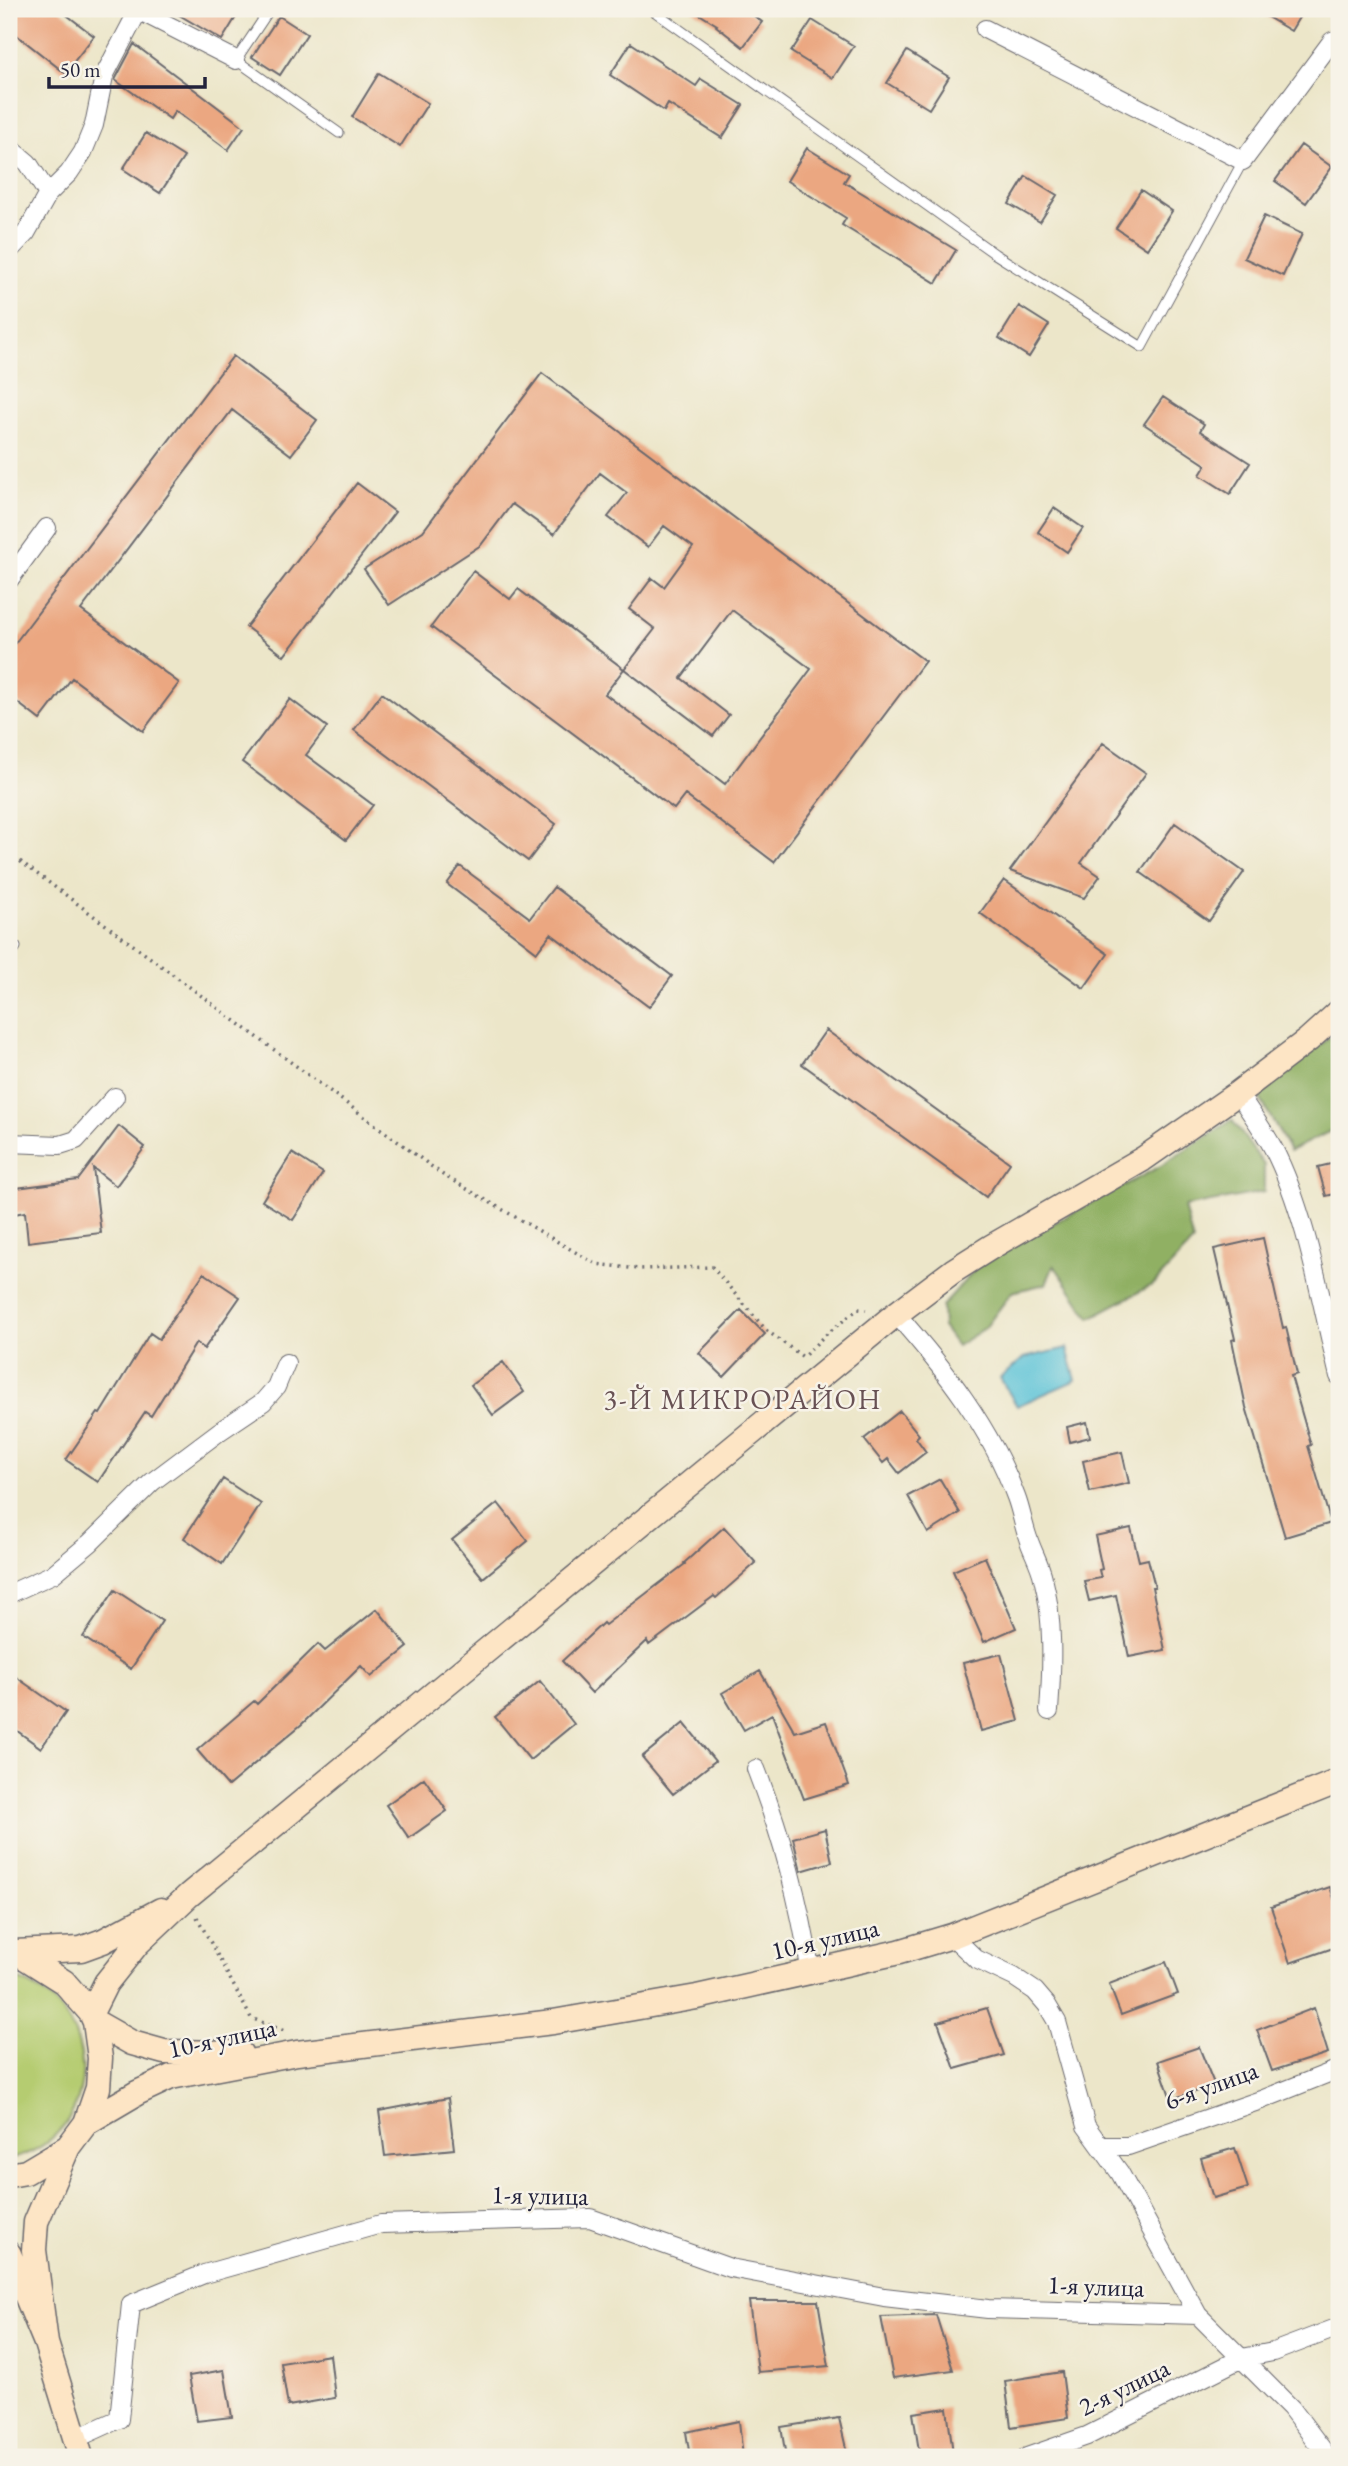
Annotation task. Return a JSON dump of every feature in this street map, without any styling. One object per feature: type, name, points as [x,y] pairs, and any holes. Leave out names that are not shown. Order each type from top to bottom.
[{"type":"street","points":[[9,251],[26,233],[48,194],[69,173],[83,152],[94,125],[104,76],[137,10],[236,60]]},
{"type":"street","points":[[985,29],[1243,161],[1332,41],[1339,39]]},
{"type":"street","points":[[9,148],[28,163],[48,194]]},
{"type":"street","points":[[9,580],[47,528]]},
{"type":"street","points":[[46,2343],[34,2250],[36,2222],[68,2147],[86,2123],[98,2088],[100,2058],[93,2018],[106,1983],[130,1954],[189,1895],[896,1314],[953,1271],[1143,1159],[1238,1093],[1337,1016]]},
{"type":"street","points":[[1238,1093],[1272,1148],[1301,1220],[1339,1376]]},
{"type":"street","points":[[9,1143],[60,1146],[76,1140],[115,1097]]},
{"type":"street","points":[[896,1314],[925,1347],[976,1417],[1002,1463],[1017,1498],[1043,1578],[1052,1667],[1049,1711]]},
{"type":"street","points":[[9,1594],[53,1574],[90,1543],[152,1482],[263,1402],[276,1387],[286,1363]]},
{"type":"street","points":[[756,1769],[777,1822],[791,1869],[811,1973]]},
{"type":"street","name":"10-я улица","points":[[86,2123],[137,2092],[171,2077],[297,2053],[553,2022],[697,1997],[899,1952],[952,1936],[1339,1781]]},
{"type":"street","points":[[13,1952],[80,1949],[103,1941],[189,1895]]},
{"type":"street","points":[[952,1936],[976,1959],[1014,1977],[1035,1992],[1047,2005],[1057,2022],[1086,2126],[1120,2174],[1198,2315],[1292,2408],[1328,2457]]},
{"type":"street","name":"10-я улица","points":[[13,1952],[64,1982],[93,2018],[132,2043],[164,2052],[297,2053]]},
{"type":"street","name":"6-я улица","points":[[1101,2146],[1128,2146],[1339,2068]]},
{"type":"street","points":[[9,2175],[26,2172],[68,2147]]},
{"type":"street","name":"1-я улица","points":[[78,2448],[118,2419],[131,2304],[204,2274],[381,2224],[590,2218],[730,2268],[884,2297],[988,2309],[1198,2315]]},
{"type":"street","points":[[9,2254],[46,2343],[78,2448]]},
{"type":"street","name":"2-я улица","points":[[1027,2457],[1087,2436],[1242,2358],[1273,2352],[1339,2327]]},
{"type":"lane","points":[[270,9],[236,60],[339,133]]},
{"type":"lane","points":[[651,9],[995,254],[1142,347],[1243,161]]},
{"type":"lane","points":[[9,958],[16,947]]},
{"type":"path","points":[[9,853],[443,1175],[596,1264],[638,1269],[712,1267],[766,1330],[803,1357],[858,1309],[896,1314]]},
{"type":"path","points":[[189,1895],[199,1922],[251,2018],[295,2035],[297,2053]]},
{"type":"green space","points":[[1331,1036],[1339,1040],[1339,1127],[1290,1151],[1258,1095]]},
{"type":"green space","points":[[1232,1120],[1264,1165],[1264,1192],[1184,1207],[1193,1242],[1154,1284],[1090,1318],[1054,1265],[1046,1284],[1012,1292],[985,1328],[957,1346],[943,1327],[942,1306],[977,1267],[1159,1167]]},
{"type":"green space","points":[[9,1977],[34,1987],[54,2002],[69,2022],[79,2045],[82,2069],[79,2094],[69,2117],[47,2142],[31,2152],[9,2160]]},
{"type":"water","points":[[1067,1348],[1076,1380],[1017,1406],[1000,1378],[1024,1358]]},
{"type":"building","points":[[9,9],[59,9],[94,36],[65,73],[9,29]]},
{"type":"building","points":[[169,9],[241,9],[222,40]]},
{"type":"building","points":[[691,9],[745,9],[762,22],[743,47],[717,25]]},
{"type":"building","points":[[1254,9],[1304,9],[1291,31]]},
{"type":"building","points":[[279,16],[307,34],[280,75],[252,57]]},
{"type":"building","points":[[812,20],[854,46],[833,78],[791,52]]},
{"type":"building","points":[[631,43],[696,86],[701,79],[743,105],[722,138],[668,104],[664,111],[610,75]]},
{"type":"building","points":[[134,44],[244,127],[228,150],[175,111],[170,119],[115,80]]},
{"type":"building","points":[[907,51],[949,77],[929,109],[887,83]]},
{"type":"building","points":[[379,73],[428,103],[400,147],[352,117]]},
{"type":"building","points":[[146,133],[184,157],[160,193],[123,169]]},
{"type":"building","points":[[1301,145],[1332,167],[1306,203],[1275,181]]},
{"type":"building","points":[[807,148],[849,174],[844,182],[956,250],[936,283],[842,225],[846,218],[787,181]]},
{"type":"building","points":[[1026,176],[1057,195],[1040,222],[1009,204]]},
{"type":"building","points":[[1141,190],[1172,211],[1147,249],[1116,228]]},
{"type":"building","points":[[1264,216],[1302,234],[1283,276],[1244,258]]},
{"type":"building","points":[[1019,306],[1049,325],[1029,357],[999,338]]},
{"type":"building","points":[[233,356],[317,420],[291,455],[232,410],[81,610],[179,683],[143,731],[72,678],[40,720],[9,696],[9,651]]},
{"type":"building","points":[[542,373],[925,661],[774,862],[685,795],[674,809],[431,627],[473,571],[510,599],[518,589],[624,669],[655,629],[629,609],[652,578],[664,587],[693,547],[664,526],[648,547],[608,517],[627,493],[600,473],[554,534],[512,504],[481,545],[389,605],[364,569],[423,531]],"holes":[[[732,610],[811,669],[725,784],[605,694],[624,669],[713,736],[729,715],[681,678]]]},
{"type":"building","points":[[1163,397],[1204,424],[1200,431],[1250,463],[1230,494],[1200,475],[1206,465],[1144,424]]},
{"type":"building","points":[[357,483],[395,512],[284,656],[246,627]]},
{"type":"building","points":[[1054,508],[1083,528],[1067,552],[1038,532]]},
{"type":"building","points":[[382,693],[556,824],[528,861],[354,730]]},
{"type":"building","points":[[290,699],[327,727],[306,755],[373,805],[346,840],[242,762]]},
{"type":"building","points":[[1103,743],[1146,773],[1081,863],[1100,876],[1084,898],[1010,871]]},
{"type":"building","points":[[1175,823],[1244,872],[1209,921],[1140,872]]},
{"type":"building","points":[[460,866],[530,918],[554,887],[672,976],[649,1007],[551,934],[537,952],[447,884]]},
{"type":"building","points":[[1004,880],[1108,954],[1084,988],[980,913]]},
{"type":"building","points":[[826,1030],[1010,1163],[986,1197],[802,1064]]},
{"type":"building","points":[[119,1126],[145,1147],[116,1186],[93,1168],[101,1233],[28,1242],[25,1212],[9,1215],[9,1189],[78,1180]]},
{"type":"building","points":[[292,1153],[323,1173],[293,1220],[262,1201]]},
{"type":"building","points":[[1339,1162],[1339,1193],[1326,1196],[1318,1167]]},
{"type":"building","points":[[1263,1238],[1283,1328],[1286,1327],[1297,1374],[1291,1376],[1331,1523],[1285,1537],[1246,1407],[1232,1340],[1235,1339],[1214,1249]]},
{"type":"building","points":[[204,1273],[240,1297],[204,1349],[196,1343],[151,1416],[145,1412],[98,1482],[66,1460],[98,1413],[100,1414],[150,1333],[159,1339]]},
{"type":"building","points":[[741,1310],[765,1334],[724,1377],[699,1353]]},
{"type":"building","points":[[503,1362],[524,1392],[493,1415],[471,1385]]},
{"type":"building","points":[[900,1411],[919,1435],[916,1438],[926,1452],[899,1473],[888,1459],[883,1463],[864,1439]]},
{"type":"building","points":[[1087,1422],[1090,1437],[1070,1442],[1067,1427]]},
{"type":"building","points":[[1122,1452],[1129,1483],[1090,1492],[1083,1461]]},
{"type":"building","points":[[223,1479],[261,1504],[222,1564],[184,1538]]},
{"type":"building","points":[[940,1479],[960,1513],[928,1533],[908,1496]]},
{"type":"building","points":[[498,1503],[528,1541],[483,1578],[452,1540]]},
{"type":"building","points":[[724,1527],[756,1563],[716,1598],[714,1596],[649,1645],[647,1641],[592,1693],[562,1661],[603,1623],[605,1625],[685,1564]]},
{"type":"building","points":[[1131,1528],[1139,1561],[1148,1559],[1165,1650],[1129,1657],[1116,1595],[1089,1601],[1084,1581],[1101,1578],[1099,1570],[1102,1569],[1095,1536]]},
{"type":"building","points":[[985,1557],[1016,1628],[984,1642],[953,1571]]},
{"type":"building","points":[[115,1590],[162,1621],[131,1669],[83,1637]]},
{"type":"building","points":[[377,1609],[408,1647],[371,1677],[361,1666],[302,1724],[228,1786],[197,1750],[254,1701],[257,1704],[318,1644],[325,1651]]},
{"type":"building","points":[[1001,1654],[1019,1721],[981,1731],[963,1663]]},
{"type":"building","points":[[760,1671],[795,1732],[826,1722],[849,1785],[804,1799],[772,1714],[744,1730],[722,1693]]},
{"type":"building","points":[[16,1677],[66,1712],[41,1748],[9,1725],[9,1687]]},
{"type":"building","points":[[540,1681],[574,1724],[530,1760],[495,1717]]},
{"type":"building","points":[[684,1723],[715,1761],[673,1794],[642,1757]]},
{"type":"building","points":[[424,1778],[447,1811],[409,1838],[386,1805]]},
{"type":"building","points":[[825,1829],[832,1862],[801,1871],[793,1838]]},
{"type":"building","points":[[1330,1887],[1339,1913],[1339,1946],[1290,1963],[1271,1907]]},
{"type":"building","points":[[1166,1962],[1178,1994],[1121,2015],[1109,1984]]},
{"type":"building","points":[[987,2008],[1004,2055],[955,2069],[938,2022]]},
{"type":"building","points":[[1314,2008],[1328,2053],[1272,2071],[1257,2030]]},
{"type":"building","points":[[1199,2047],[1215,2086],[1171,2099],[1158,2061]]},
{"type":"building","points":[[448,2098],[454,2149],[385,2156],[379,2111]]},
{"type":"building","points":[[1235,2148],[1248,2188],[1213,2198],[1201,2158]]},
{"type":"building","points":[[749,2301],[818,2301],[829,2366],[758,2372]]},
{"type":"building","points":[[936,2315],[953,2370],[893,2378],[881,2317]]},
{"type":"building","points":[[330,2355],[335,2398],[288,2406],[281,2363]]},
{"type":"building","points":[[224,2370],[232,2417],[197,2421],[189,2376]]},
{"type":"building","points":[[1062,2372],[1068,2418],[1011,2427],[1005,2381]]},
{"type":"building","points":[[947,2408],[953,2453],[920,2457],[913,2413]]},
{"type":"building","points":[[839,2418],[848,2457],[786,2457],[781,2427]]},
{"type":"building","points":[[739,2421],[743,2457],[690,2457],[686,2432]]},
{"type":"district","name":"3-Й МИКРОРАЙОН","points":[[743,1399]]}]
